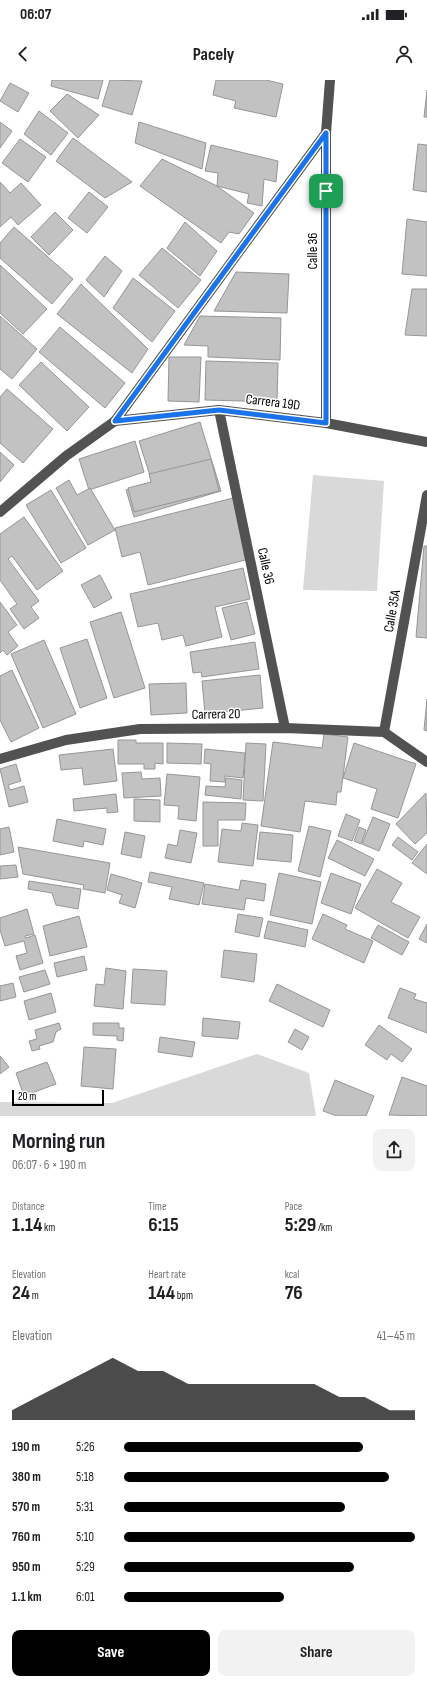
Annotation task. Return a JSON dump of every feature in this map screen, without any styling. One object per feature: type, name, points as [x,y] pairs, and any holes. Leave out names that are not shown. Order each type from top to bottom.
[{"type":"street","name":"Calle 36","points":[[326,423],[326,133],[330,80]]},
{"type":"street","points":[[0,512],[66,456],[115,421],[326,133]]},
{"type":"street","name":"Calle 36","points":[[219,410],[285,728]]},
{"type":"street","name":"Carrera 19D","points":[[115,421],[219,410],[326,423],[427,442]]},
{"type":"street","name":"Calle 35A","points":[[384,732],[427,495]]},
{"type":"street","name":"Carrera 20","points":[[0,759],[66,740],[140,729],[285,728],[384,732]]},
{"type":"street","points":[[384,732],[427,762]]},
{"type":"shaded area","points":[[313,475],[384,481],[377,591],[303,590]]},
{"type":"shaded area","points":[[257,1054],[309,1073],[316,1116],[0,1116],[0,1102],[112,1103]]},
{"type":"building","points":[[52,80],[103,80],[98,99],[51,86]]},
{"type":"building","points":[[110,80],[142,81],[132,115],[102,106]]},
{"type":"building","points":[[216,80],[266,80],[283,84],[276,117],[234,108],[236,101],[213,95]]},
{"type":"building","points":[[10,83],[29,93],[18,112],[0,101]]},
{"type":"building","points":[[427,90],[427,117],[424,117]]},
{"type":"building","points":[[67,94],[99,115],[78,138],[50,111]]},
{"type":"building","points":[[39,111],[68,133],[51,155],[24,134]]},
{"type":"building","points":[[0,122],[12,131],[0,148]]},
{"type":"building","points":[[139,122],[206,143],[202,169],[135,143]]},
{"type":"building","points":[[73,138],[132,182],[105,198],[56,161]]},
{"type":"building","points":[[20,139],[46,157],[28,182],[2,163]]},
{"type":"building","points":[[418,144],[427,145],[427,192],[413,190]]},
{"type":"building","points":[[211,145],[278,161],[276,182],[264,179],[262,206],[247,203],[249,194],[217,186],[218,173],[205,171]]},
{"type":"building","points":[[162,159],[217,186],[254,213],[239,234],[229,232],[221,243],[140,186]]},
{"type":"building","points":[[0,182],[10,193],[21,183],[41,205],[18,225],[11,217],[0,227]]},
{"type":"building","points":[[89,192],[108,207],[87,233],[68,218]]},
{"type":"building","points":[[55,212],[73,230],[49,255],[31,237]]},
{"type":"building","points":[[407,219],[427,222],[427,276],[402,274]]},
{"type":"building","points":[[185,222],[217,251],[200,276],[167,248]]},
{"type":"building","points":[[14,227],[73,279],[52,304],[0,258],[0,243]]},
{"type":"building","points":[[162,248],[201,280],[178,308],[139,275]]},
{"type":"building","points":[[105,256],[122,271],[104,297],[86,280]]},
{"type":"building","points":[[0,265],[47,309],[23,334],[0,313]]},
{"type":"building","points":[[236,272],[289,274],[287,313],[214,311]]},
{"type":"building","points":[[133,278],[175,311],[152,342],[113,308]]},
{"type":"building","points":[[81,284],[148,349],[132,373],[57,314]]},
{"type":"building","points":[[412,289],[427,289],[427,336],[405,335]]},
{"type":"building","points":[[0,316],[37,349],[12,379],[0,369]]},
{"type":"building","points":[[200,316],[281,318],[280,360],[208,357],[208,346],[184,345]]},
{"type":"building","points":[[60,327],[125,383],[105,408],[39,352]]},
{"type":"building","points":[[169,357],[201,357],[199,402],[168,401]]},
{"type":"building","points":[[206,361],[278,363],[277,402],[205,400]]},
{"type":"building","points":[[41,362],[89,407],[67,431],[19,385]]},
{"type":"building","points":[[7,389],[53,429],[23,463],[0,443],[0,397]]},
{"type":"building","points":[[200,422],[221,491],[134,517],[126,490],[152,482],[139,441]]},
{"type":"building","points":[[135,441],[144,472],[89,490],[79,459]]},
{"type":"building","points":[[0,452],[14,465],[0,482]]},
{"type":"building","points":[[211,459],[219,491],[134,512],[128,488],[151,482],[149,474]]},
{"type":"building","points":[[69,480],[77,495],[90,488],[115,530],[88,545],[56,488]]},
{"type":"building","points":[[51,490],[86,548],[61,563],[26,505]]},
{"type":"building","points":[[233,498],[249,559],[148,585],[140,552],[122,557],[115,528]]},
{"type":"building","points":[[24,517],[63,571],[37,590],[12,556],[8,559],[39,601],[31,607],[39,618],[24,629],[10,609],[17,604],[0,580],[0,534]]},
{"type":"building","points":[[424,546],[427,546],[427,638],[416,637]]},
{"type":"building","points":[[243,568],[250,599],[215,607],[222,637],[186,646],[183,635],[162,640],[158,623],[138,627],[130,594]]},
{"type":"building","points":[[100,575],[112,598],[94,608],[81,585]]},
{"type":"building","points":[[0,602],[17,625],[8,632],[18,646],[7,655],[3,650],[0,653]]},
{"type":"building","points":[[247,602],[255,634],[231,640],[222,608]]},
{"type":"building","points":[[121,612],[145,688],[114,698],[90,622]]},
{"type":"building","points":[[87,639],[107,698],[80,708],[60,648]]},
{"type":"building","points":[[44,640],[76,714],[43,728],[11,654]]},
{"type":"building","points":[[255,642],[259,669],[202,677],[201,672],[193,673],[190,652]]},
{"type":"building","points":[[12,670],[39,728],[11,742],[0,720],[0,676]]},
{"type":"building","points":[[260,675],[263,708],[205,714],[202,681]]},
{"type":"building","points":[[186,683],[187,713],[151,715],[149,684]]},
{"type":"building","points":[[427,699],[427,731],[424,730]]},
{"type":"building","points":[[324,734],[348,737],[341,792],[337,792],[336,805],[305,801],[300,832],[261,826],[273,742],[322,748]]},
{"type":"building","points":[[118,740],[136,740],[136,743],[163,743],[163,764],[155,763],[155,769],[144,769],[144,764],[118,764]]},
{"type":"building","points":[[167,743],[202,744],[201,764],[167,763]]},
{"type":"building","points":[[246,743],[266,744],[263,801],[243,800]]},
{"type":"building","points":[[354,743],[416,764],[398,818],[371,809],[377,789],[343,778]]},
{"type":"building","points":[[113,749],[117,781],[84,785],[82,768],[61,770],[59,755]]},
{"type":"building","points":[[205,749],[245,753],[243,778],[225,776],[225,782],[210,781],[211,764],[204,763]]},
{"type":"building","points":[[16,764],[21,781],[8,785],[10,790],[24,786],[28,802],[9,807],[0,769]]},
{"type":"building","points":[[141,772],[142,779],[160,778],[161,796],[124,798],[122,773]]},
{"type":"building","points":[[167,774],[200,777],[196,821],[178,819],[179,806],[164,805]]},
{"type":"building","points":[[226,778],[242,780],[241,799],[205,795],[206,786],[225,787]]},
{"type":"building","points":[[426,793],[427,833],[415,844],[396,824]]},
{"type":"building","points":[[116,794],[118,812],[107,813],[107,808],[74,811],[73,799]]},
{"type":"building","points":[[134,799],[160,800],[160,822],[134,821]]},
{"type":"building","points":[[203,802],[246,803],[245,820],[218,820],[218,846],[203,846]]},
{"type":"building","points":[[346,814],[360,820],[352,841],[338,836]]},
{"type":"building","points":[[373,817],[390,824],[379,851],[362,844]]},
{"type":"building","points":[[57,819],[106,829],[103,845],[84,841],[83,847],[53,841]]},
{"type":"building","points":[[242,823],[258,825],[253,866],[218,862],[222,829],[241,831]]},
{"type":"building","points":[[309,826],[331,831],[320,877],[298,871]]},
{"type":"building","points":[[9,827],[14,852],[0,855],[0,829]]},
{"type":"building","points":[[359,827],[366,830],[361,844],[354,841]]},
{"type":"building","points":[[180,830],[197,833],[191,863],[165,858],[168,844],[177,846]]},
{"type":"building","points":[[125,832],[145,836],[141,858],[121,854]]},
{"type":"building","points":[[260,832],[293,835],[291,862],[257,859]]},
{"type":"building","points":[[398,837],[418,852],[412,860],[392,845]]},
{"type":"building","points":[[337,840],[374,859],[365,876],[328,858]]},
{"type":"building","points":[[427,844],[427,874],[412,863]]},
{"type":"building","points":[[18,847],[110,863],[105,893],[83,889],[84,885],[23,874]]},
{"type":"building","points":[[16,865],[18,877],[0,879],[0,866]]},
{"type":"building","points":[[377,869],[402,883],[391,902],[420,917],[408,938],[355,908]]},
{"type":"building","points":[[150,872],[204,883],[199,905],[169,899],[172,887],[148,882]]},
{"type":"building","points":[[279,873],[321,882],[312,924],[270,915]]},
{"type":"building","points":[[331,873],[361,884],[351,914],[321,903]]},
{"type":"building","points":[[111,874],[142,883],[135,908],[119,903],[122,895],[107,890]]},
{"type":"building","points":[[241,880],[266,884],[264,901],[246,898],[244,910],[202,904],[205,884],[239,890]]},
{"type":"building","points":[[29,881],[81,889],[78,909],[56,905],[52,893],[28,889]]},
{"type":"building","points":[[27,909],[34,934],[25,936],[26,938],[35,935],[43,963],[20,970],[16,956],[27,953],[24,941],[5,946],[0,930],[0,918]]},
{"type":"building","points":[[238,914],[263,918],[259,937],[235,932]]},
{"type":"building","points":[[323,914],[347,925],[345,929],[373,941],[364,963],[312,939]]},
{"type":"building","points":[[79,916],[87,947],[50,956],[43,926]]},
{"type":"building","points":[[268,921],[308,930],[305,947],[264,938]]},
{"type":"building","points":[[427,924],[427,943],[419,939]]},
{"type":"building","points":[[378,925],[409,942],[402,955],[371,938]]},
{"type":"building","points":[[224,950],[257,954],[254,982],[221,977]]},
{"type":"building","points":[[84,956],[87,970],[57,977],[54,963]]},
{"type":"building","points":[[106,968],[126,971],[123,1009],[94,1006],[96,984],[104,985]]},
{"type":"building","points":[[133,969],[167,971],[165,1005],[131,1003]]},
{"type":"building","points":[[45,970],[50,984],[24,992],[19,977]]},
{"type":"building","points":[[13,983],[16,997],[0,1001],[0,986]]},
{"type":"building","points":[[277,984],[330,1010],[323,1027],[269,1001]]},
{"type":"building","points":[[400,988],[416,994],[414,999],[427,1003],[427,1033],[388,1018]]},
{"type":"building","points":[[51,993],[56,1012],[29,1020],[24,1001]]},
{"type":"building","points":[[203,1018],[240,1022],[238,1039],[202,1036]]},
{"type":"building","points":[[59,1023],[61,1029],[56,1032],[53,1042],[39,1046],[40,1049],[32,1051],[29,1041],[37,1039],[35,1030]]},
{"type":"building","points":[[93,1023],[119,1023],[119,1028],[124,1028],[123,1041],[117,1040],[117,1036],[93,1035]]},
{"type":"building","points":[[379,1025],[412,1049],[402,1062],[391,1054],[387,1060],[365,1045]]},
{"type":"building","points":[[295,1029],[309,1037],[302,1050],[288,1042]]},
{"type":"building","points":[[160,1037],[195,1042],[192,1057],[158,1052]]},
{"type":"building","points":[[84,1047],[116,1049],[113,1089],[81,1086]]},
{"type":"building","points":[[0,1056],[9,1067],[0,1074]]},
{"type":"building","points":[[47,1062],[56,1084],[24,1096],[16,1073]]},
{"type":"building","points":[[402,1077],[427,1086],[427,1116],[389,1115]]},
{"type":"building","points":[[335,1080],[374,1096],[366,1116],[337,1116],[323,1111]]},
{"type":"route","points":[[326,133],[326,191],[326,423],[219,410],[115,421],[326,133]]}]
